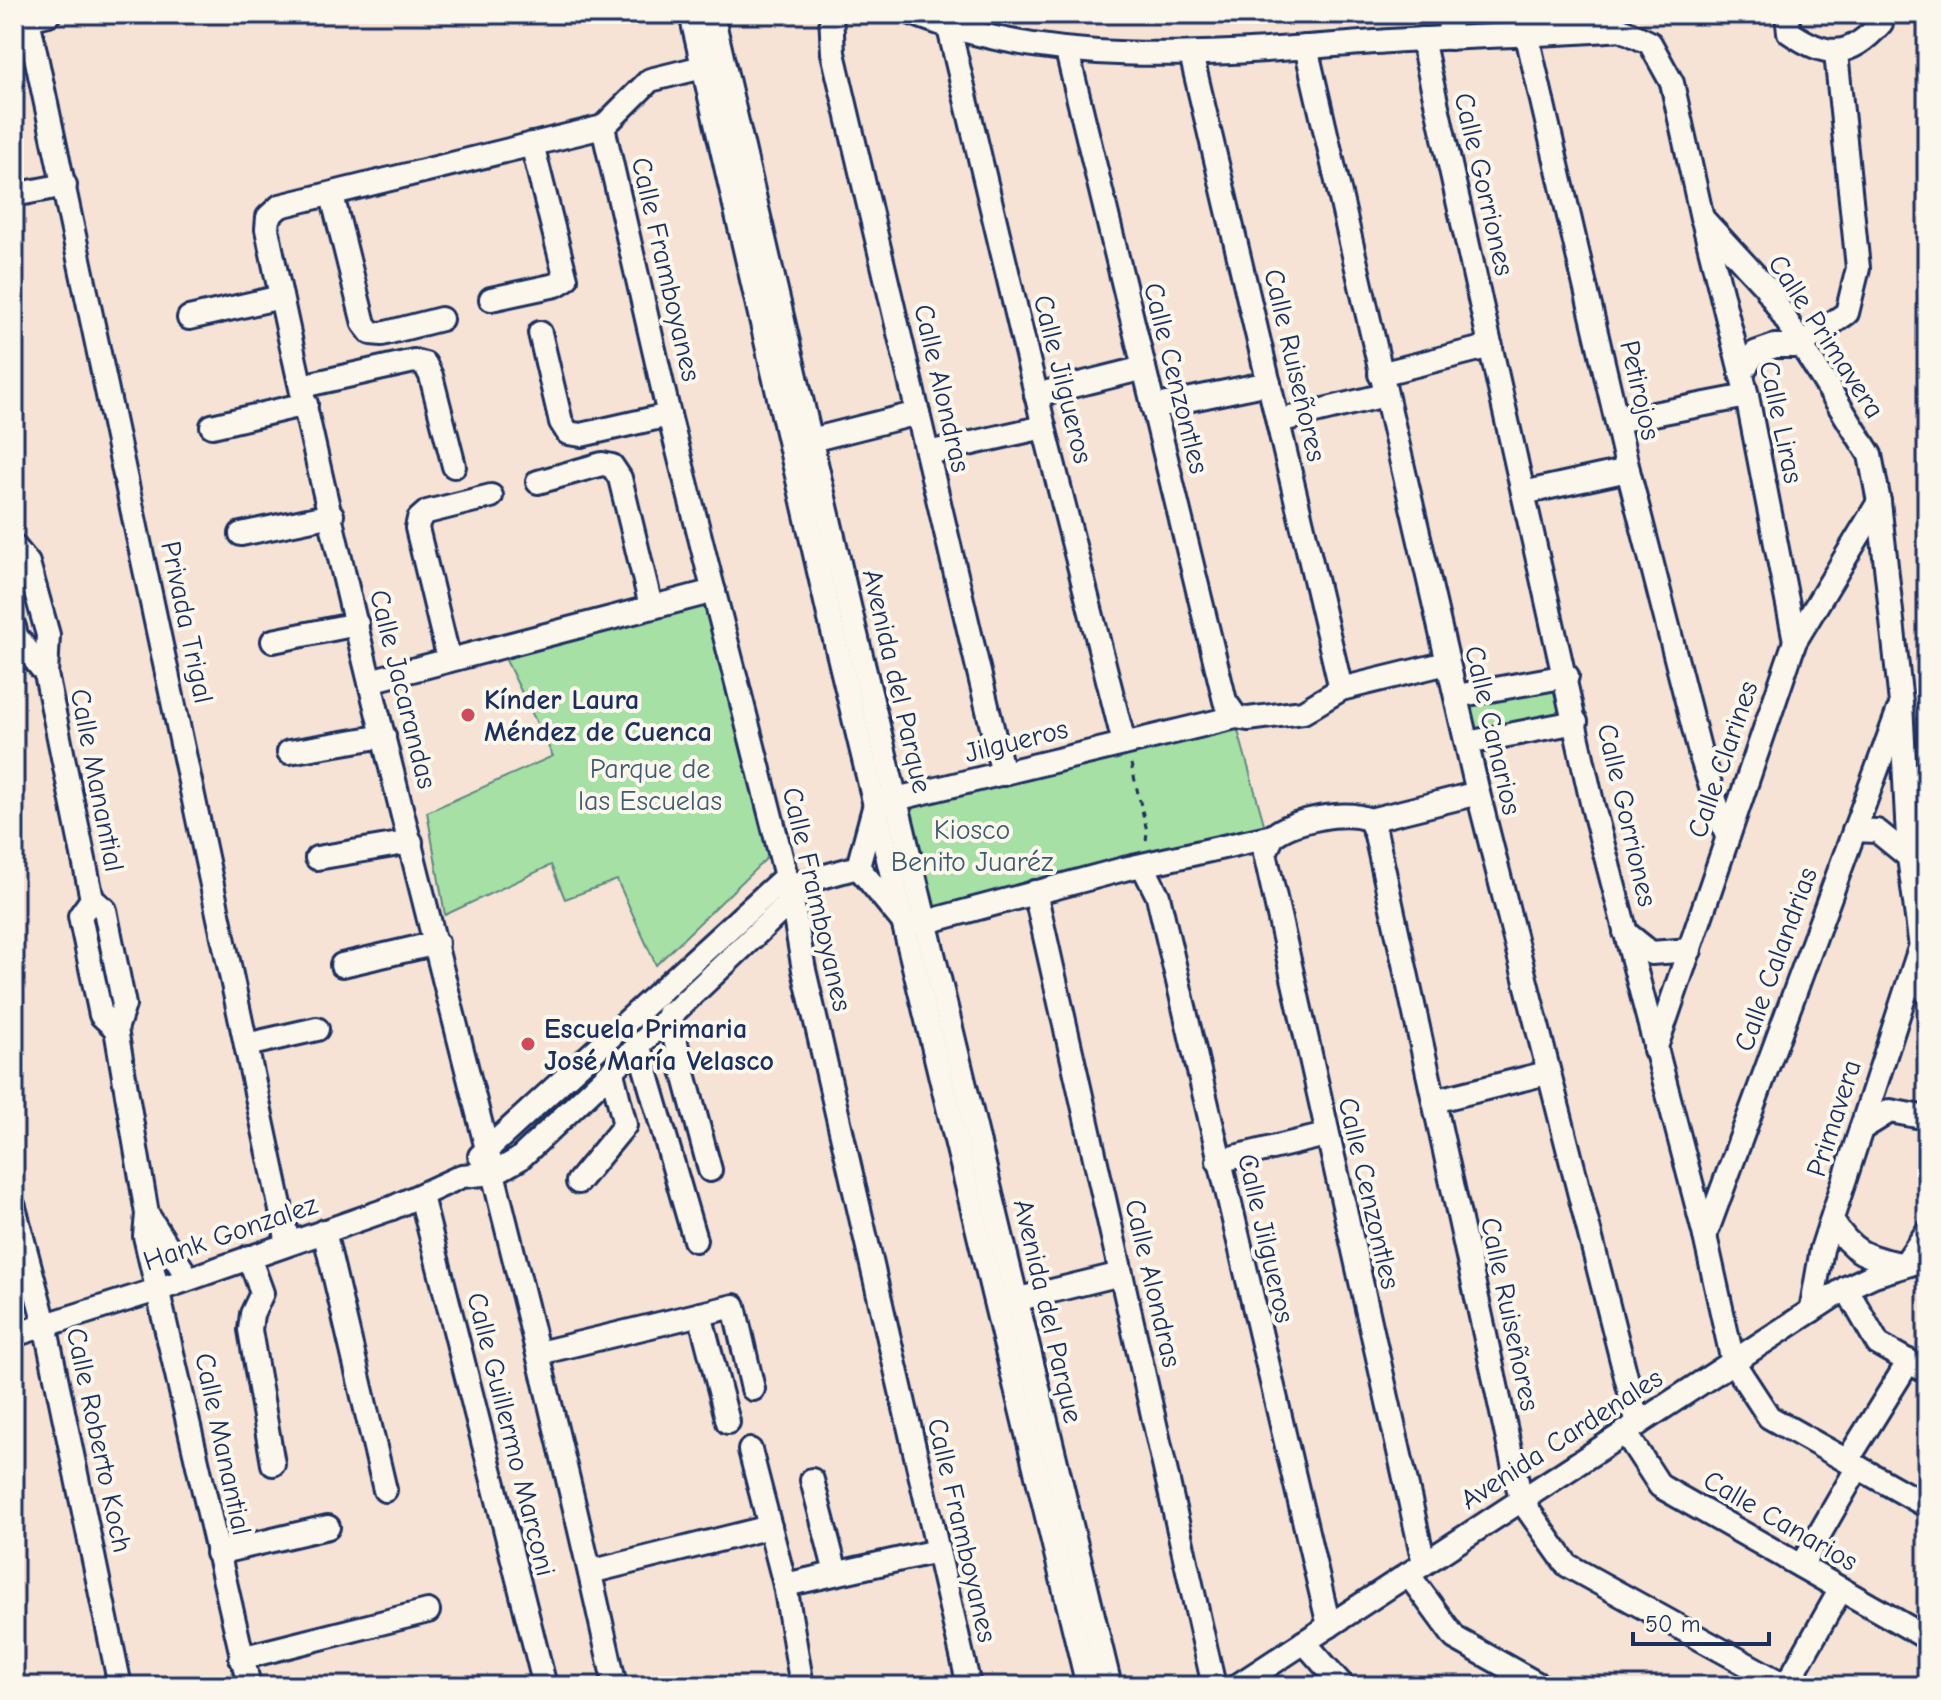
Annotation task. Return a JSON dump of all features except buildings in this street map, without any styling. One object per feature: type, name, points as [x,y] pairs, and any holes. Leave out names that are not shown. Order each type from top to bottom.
[{"type":"street","name":"Avenida del Parque","points":[[691,14],[885,802],[1015,1300],[1110,1686]]},
{"type":"street","name":"Avenida del Parque","points":[[712,14],[811,440],[885,802]]},
{"type":"street","name":"Calle Alondras","points":[[831,14],[833,53],[1003,774]]},
{"type":"street","points":[[914,14],[949,28],[1067,51],[1191,54],[1621,29],[1650,43],[1672,83],[1702,218]]},
{"type":"street","points":[[1449,14],[1450,38]]},
{"type":"street","points":[[1787,14],[1789,32],[1812,48],[1836,53],[1867,38],[1881,23],[1880,14]]},
{"type":"street","name":"Privada Trigal","points":[[35,16],[65,185],[288,1243]]},
{"type":"street","name":"Calle Jilgueros","points":[[949,28],[1036,395],[1124,743]]},
{"type":"street","name":"Petirojos","points":[[1527,36],[1628,470],[1701,756],[1726,834]]},
{"type":"street","name":"Calle Gorriones","points":[[1422,39],[1625,932],[1705,1236],[1733,1362],[1769,1417],[1927,1506]]},
{"type":"street","name":"Calle Canarios","points":[[1306,47],[1447,663],[1632,1428],[1660,1486],[1927,1638]]},
{"type":"street","name":"Calle Cenzontles","points":[[1067,51],[1225,701],[1236,717]]},
{"type":"street","points":[[1741,374],[1755,353],[1775,346],[1799,346],[1847,313],[1858,268],[1836,53]]},
{"type":"street","name":"Calle Ruiseñores","points":[[1191,54],[1341,689]]},
{"type":"street","points":[[441,319],[382,334],[371,333],[364,324],[332,195],[603,127],[650,80],[703,67]]},
{"type":"street","name":"Calle Framboyanes","points":[[603,127],[669,415],[790,887],[804,970],[969,1686]]},
{"type":"street","points":[[491,299],[556,285],[566,279],[532,144]]},
{"type":"street","points":[[14,195],[65,185]]},
{"type":"street","name":"Calle Jacarandas","points":[[332,195],[280,206],[268,217],[267,229],[370,681],[494,1173]]},
{"type":"street","name":"Calle Primavera","points":[[1702,218],[1765,286],[1799,346],[1870,455],[1879,502],[1901,703],[1909,857],[1927,993]]},
{"type":"street","name":"Calle Liras","points":[[1702,218],[1747,396],[1795,641]]},
{"type":"street","points":[[189,318],[281,297]]},
{"type":"street","points":[[540,333],[561,422],[568,433],[581,435],[669,415]]},
{"type":"street","points":[[1278,421],[1491,346]]},
{"type":"street","points":[[212,426],[414,361],[425,364],[431,376],[454,466]]},
{"type":"street","points":[[1036,395],[1144,368]]},
{"type":"street","points":[[1153,407],[1269,383]]},
{"type":"street","points":[[1617,421],[1747,396]]},
{"type":"street","points":[[811,440],[918,413]]},
{"type":"street","points":[[928,453],[1044,427]]},
{"type":"street","points":[[538,482],[602,464],[612,466],[620,478],[651,606]]},
{"type":"street","points":[[1523,493],[1628,470]]},
{"type":"street","points":[[449,660],[417,528],[419,519],[427,512],[491,496]]},
{"type":"street","name":"Calle Clarines","points":[[1655,1051],[1726,834],[1795,641],[1879,502]]},
{"type":"street","points":[[241,534],[332,515]]},
{"type":"street","name":"Calle Manantial","points":[[14,546],[28,563],[48,635],[46,674],[92,899],[80,916],[101,1015],[116,1029],[147,1214],[145,1236],[160,1289],[249,1686]]},
{"type":"street","points":[[1785,580],[1816,606]]},
{"type":"street","points":[[370,681],[714,591]]},
{"type":"street","points":[[273,641],[357,624]]},
{"type":"street","name":"Calle Manantial","points":[[14,627],[16,636],[46,674]]},
{"type":"street","name":"Jilgueros","points":[[885,802],[1236,717],[1248,719],[1303,712],[1341,689],[1447,663]]},
{"type":"street","points":[[1457,696],[1567,676]]},
{"type":"street","name":"Calle Calandrias","points":[[1705,1236],[1901,703]]},
{"type":"street","points":[[1467,743],[1576,722]]},
{"type":"street","points":[[289,752],[384,736]]},
{"type":"street","points":[[1701,756],[1718,774],[1746,777]]},
{"type":"street","points":[[858,867],[916,923],[1273,836],[1285,827],[1357,814],[1370,820],[1478,793]]},
{"type":"street","points":[[858,867],[885,802]]},
{"type":"street","name":"Calle Ruiseñores","points":[[1370,820],[1376,835],[1521,1500],[1567,1565],[1786,1686]]},
{"type":"street","points":[[1854,830],[1877,831],[1909,857]]},
{"type":"street","name":"Calle Cenzontles","points":[[1273,836],[1265,853],[1416,1568],[1455,1638],[1541,1686]]},
{"type":"street","points":[[317,858],[411,842]]},
{"type":"street","name":"Calle Jilgueros","points":[[1143,866],[1158,896],[1329,1626]]},
{"type":"street","points":[[615,1686],[539,1353],[494,1173],[519,1159],[639,1047],[790,887],[858,867]]},
{"type":"street","name":"Hank Gonzalez","points":[[462,1176],[487,1149],[790,887]]},
{"type":"street","name":"Calle Alondras","points":[[1035,892],[1214,1686]]},
{"type":"street","name":"Avenida del Parque","points":[[916,923],[1088,1686]]},
{"type":"street","points":[[1625,932],[1651,953],[1690,950]]},
{"type":"street","points":[[342,965],[437,943]]},
{"type":"street","name":"Primavera","points":[[1811,1311],[1822,1249],[1920,946]]},
{"type":"street","points":[[668,1014],[710,1170]]},
{"type":"street","points":[[246,1045],[317,1029]]},
{"type":"street","points":[[639,1047],[695,1240]]},
{"type":"street","points":[[578,1182],[625,1125],[612,1073]]},
{"type":"street","points":[[1434,1101],[1547,1073]]},
{"type":"street","points":[[1861,1129],[1890,1111],[1927,1118]]},
{"type":"street","points":[[1218,1161],[1326,1135]]},
{"type":"street","name":"Hank Gonzalez","points":[[14,1335],[160,1289],[324,1231],[421,1196],[462,1176],[494,1173]]},
{"type":"street","name":"Calle Guillermo Marconi","points":[[421,1196],[545,1686]]},
{"type":"street","name":"Calle Roberto Koch","points":[[14,1207],[45,1324],[120,1686]]},
{"type":"street","name":"Calle Manantial","points":[[147,1214],[188,1278]]},
{"type":"street","points":[[1832,1221],[1848,1246],[1873,1259],[1904,1265],[1927,1232]]},
{"type":"street","points":[[324,1231],[385,1490]]},
{"type":"street","points":[[249,1257],[262,1293],[252,1314],[250,1330],[273,1464]]},
{"type":"street","name":"Avenida Cardenales","points":[[1237,1686],[1846,1288],[1927,1259]]},
{"type":"street","points":[[1015,1300],[1121,1274]]},
{"type":"street","points":[[1801,1566],[1852,1464],[1918,1366],[1878,1344],[1846,1288]]},
{"type":"street","points":[[539,1353],[734,1306],[753,1389]]},
{"type":"street","points":[[700,1314],[728,1422]]},
{"type":"street","points":[[750,1450],[785,1585],[802,1686]]},
{"type":"street","points":[[812,1480],[836,1573]]},
{"type":"street","points":[[217,1553],[328,1527]]},
{"type":"street","points":[[590,1572],[770,1527]]},
{"type":"street","points":[[785,1585],[937,1551]]},
{"type":"street","points":[[1786,1686],[1841,1589]]},
{"type":"street","points":[[241,1658],[428,1611]]},
{"type":"street","points":[[1304,1642],[1343,1686]]},
{"type":"path","points":[[1124,743],[1147,831],[1143,866]]},
{"type":"green space","name":"Parque de las Escuelas","points":[[714,591],[768,857],[656,965],[617,880],[565,899],[551,865],[445,915],[427,812],[553,756],[500,648]]},
{"type":"green space","points":[[1567,676],[1576,722],[1467,743],[1457,696]]},
{"type":"green space","name":"Kiosco Benito Juaréz","points":[[1235,720],[1268,838],[926,921],[895,800]]},
{"type":"place","name":"Kínder Laura Méndez de Cuenca","points":[[468,715]]},
{"type":"place","name":"Escuela Primaria José María Velasco","points":[[528,1044]]}]
